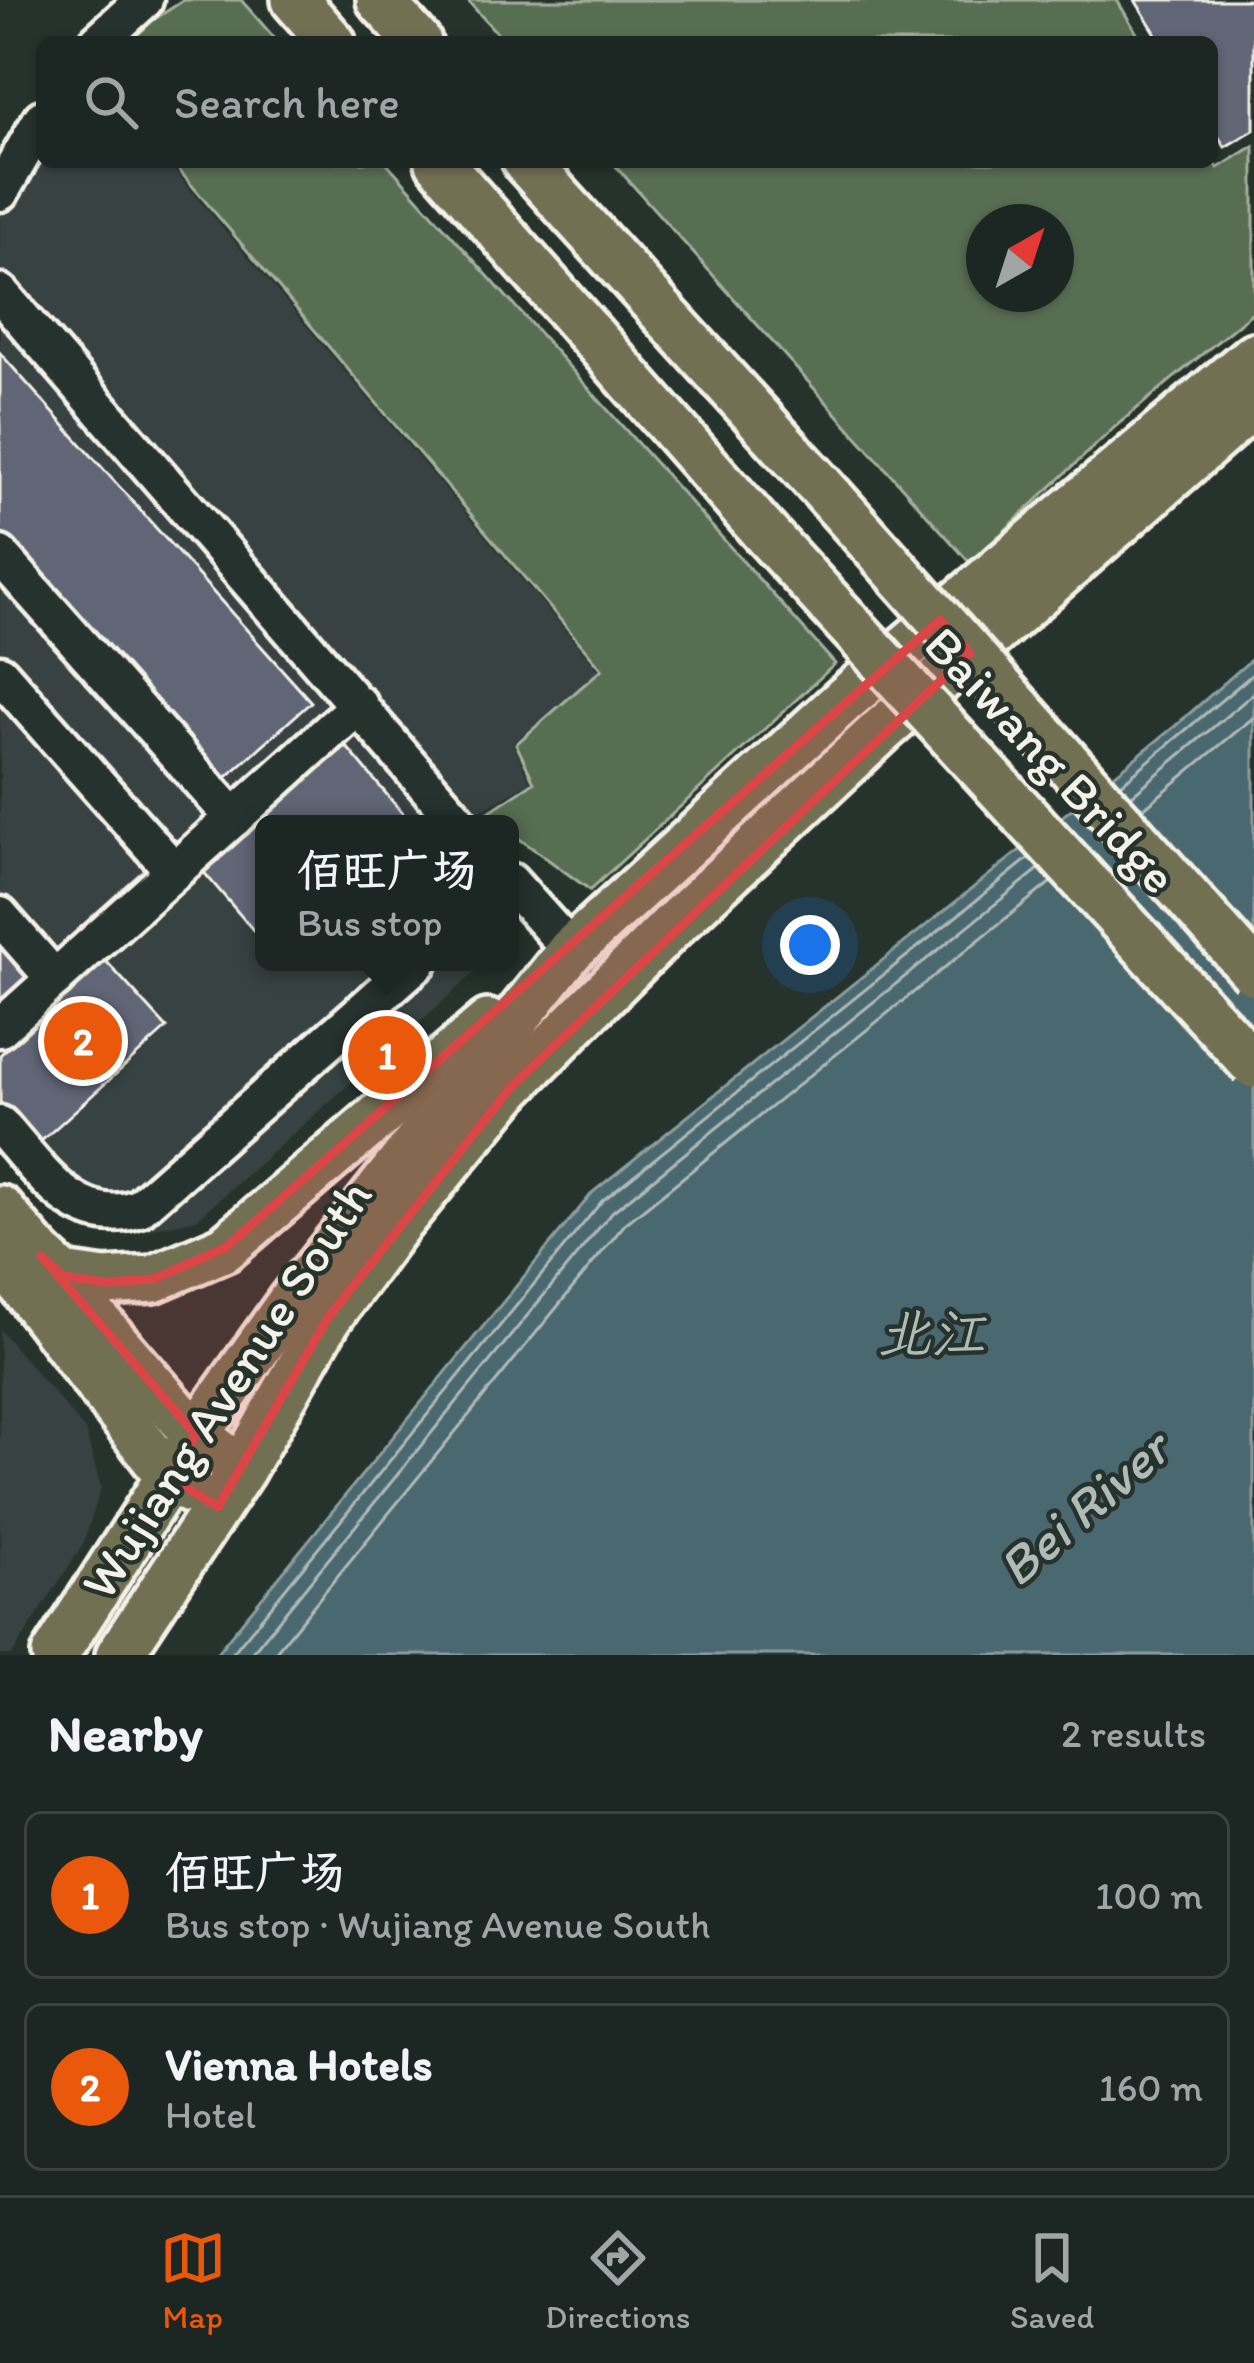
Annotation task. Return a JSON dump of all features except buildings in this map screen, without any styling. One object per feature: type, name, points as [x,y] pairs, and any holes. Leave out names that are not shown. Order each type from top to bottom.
[{"type":"main road","points":[[295,0],[327,36]]},
{"type":"main road","points":[[380,0],[413,36]]},
{"type":"main road","name":"Baiwang Bridge","points":[[444,168],[764,532],[1254,1065]]},
{"type":"main road","name":"Baiwang Bridge","points":[[531,168],[1254,972]]},
{"type":"main road","name":"Wujiang Avenue South","points":[[55,1655],[196,1435],[362,1207],[571,950],[845,699],[1254,356]]},
{"type":"main road","name":"Wujiang Avenue South","points":[[119,1655],[218,1508],[328,1318],[393,1230],[511,1087],[673,925],[940,679],[1254,404]]},
{"type":"main road","points":[[21,1257],[63,1276],[105,1282],[153,1279],[225,1248],[571,950]]},
{"type":"main road","points":[[0,1209],[21,1257],[169,1477],[218,1508]]},
{"type":"main road","points":[[21,1257],[196,1435],[242,1469]]},
{"type":"lane","points":[[105,36],[144,0]]},
{"type":"lane","points":[[0,192],[36,129]]},
{"type":"lane","points":[[0,293],[452,815]]},
{"type":"lane","points":[[0,555],[234,818]]},
{"type":"lane","points":[[0,674],[174,871]]},
{"type":"lane","points":[[0,1028],[359,705]]},
{"type":"lane","points":[[519,892],[571,950]]},
{"type":"lane","points":[[0,916],[55,979]]},
{"type":"lane","points":[[0,1125],[63,1196],[118,1216],[139,1208],[408,971]]},
{"type":"highlighted area","points":[[940,620],[970,653],[511,1087],[328,1318],[218,1507],[169,1477],[196,1435],[41,1256],[63,1276],[105,1282],[153,1279],[225,1248]]},
{"type":"shaded area","points":[[36,139],[36,168],[172,168],[599,670],[513,743],[530,782],[478,812],[481,815],[255,815],[255,971],[477,971],[197,1219],[122,1235],[88,1229],[59,1212],[0,1146],[0,200]]},
{"type":"shaded area","points":[[0,1330],[85,1430],[101,1488],[83,1544],[12,1655],[0,1655]]},
{"type":"green space","points":[[184,0],[241,0],[273,36],[133,36]]},
{"type":"green space","points":[[467,0],[1117,0],[1138,36],[500,36]]},
{"type":"green space","points":[[1254,146],[1254,311],[1116,426],[970,563],[617,168],[1218,168]]},
{"type":"green space","points":[[177,168],[391,168],[835,664],[590,890],[519,839],[519,815],[487,813],[534,782],[516,744],[602,669]]},
{"type":"water","name":"北江","points":[[1254,657],[1254,1655],[215,1655],[593,1192],[1174,727]]},
{"type":"place","name":"Vienna Hotels","points":[[83,1041]]},
{"type":"place","name":"佰旺广场","points":[[387,1055]]},
{"type":"water label","name":"Bei River","points":[[1083,1508]]}]
